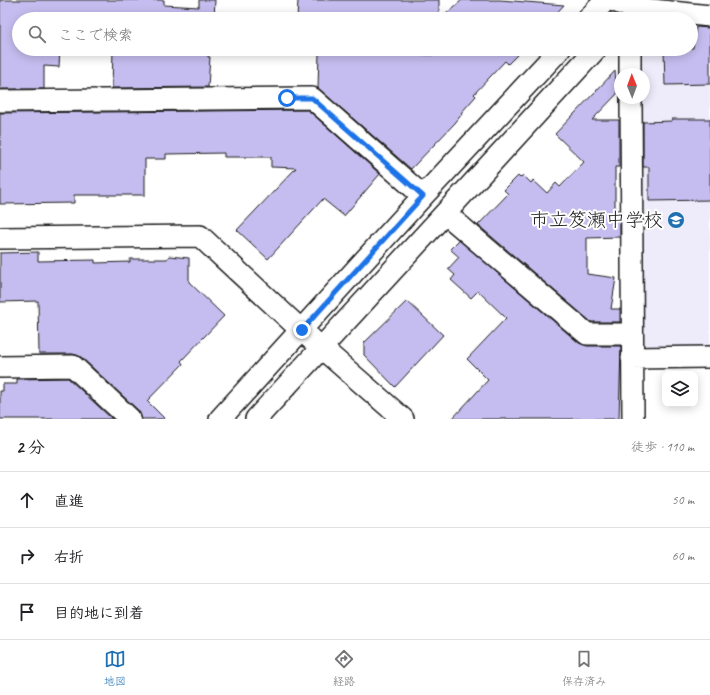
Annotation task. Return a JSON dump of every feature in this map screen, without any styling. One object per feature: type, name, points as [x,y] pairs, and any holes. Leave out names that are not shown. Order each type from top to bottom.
[{"type":"street","points":[[595,12],[606,0]]},
{"type":"street","points":[[612,0],[631,9],[665,12]]},
{"type":"street","points":[[698,15],[710,16]]},
{"type":"street","points":[[220,419],[423,196],[553,56]]},
{"type":"street","points":[[256,419],[590,56]]},
{"type":"street","points":[[630,56],[630,68]]},
{"type":"street","points":[[0,101],[312,98],[423,196]]},
{"type":"street","points":[[631,104],[633,419]]},
{"type":"street","points":[[446,214],[587,334],[632,334]]},
{"type":"street","points":[[0,238],[200,236],[302,330],[403,419]]},
{"type":"street","points":[[632,358],[710,357]]},
{"type":"street","points":[[0,367],[73,366],[130,419]]},
{"type":"shaded area","name":"市立笈瀬中学校","points":[[698,24],[710,26],[710,347],[649,348],[643,342],[640,104],[650,104],[650,68],[640,68],[639,56],[698,56]]},
{"type":"building","points":[[0,0],[164,0],[164,5],[199,7],[199,0],[215,0],[214,12],[12,12],[12,56],[60,56],[59,67],[44,66],[44,89],[0,89]]},
{"type":"building","points":[[298,0],[439,0],[439,12],[297,12]]},
{"type":"building","points":[[462,0],[500,0],[564,5],[558,12],[448,12]]},
{"type":"building","points":[[698,27],[710,28],[710,84],[665,85],[664,56],[698,56]]},
{"type":"building","points":[[113,56],[210,57],[208,87],[112,88]]},
{"type":"building","points":[[319,56],[516,56],[508,64],[505,61],[474,94],[476,96],[461,113],[462,114],[455,123],[411,169],[318,88]]},
{"type":"building","points":[[614,72],[614,97],[592,120],[619,120],[619,167],[615,167],[615,210],[620,210],[620,237],[587,238],[587,274],[616,278],[611,309],[620,309],[620,322],[591,322],[478,225],[508,194],[504,190],[518,176],[520,178],[523,175],[531,183],[533,180],[547,193],[556,183],[560,187],[584,162],[555,134]]},
{"type":"building","points":[[308,110],[380,174],[344,216],[323,199],[268,259],[237,230],[296,168],[271,167],[271,157],[224,157],[224,153],[166,154],[166,159],[145,159],[145,195],[74,195],[74,203],[0,204],[0,113]]},
{"type":"building","points":[[672,119],[710,119],[710,200],[649,201],[649,167],[643,167],[643,122],[672,121]]},
{"type":"building","points":[[459,240],[579,343],[587,346],[621,346],[619,419],[452,419],[488,380],[467,359],[506,318],[478,291],[471,298],[451,280],[455,275],[448,269],[459,257],[450,249]]},
{"type":"building","points":[[38,252],[38,261],[95,260],[95,263],[130,262],[130,259],[167,259],[169,256],[189,258],[189,282],[224,316],[181,361],[183,364],[147,401],[165,419],[142,419],[138,410],[81,357],[73,354],[39,354],[38,301],[0,302],[0,253]]},
{"type":"building","points":[[407,301],[443,335],[395,387],[364,355],[364,343]]},
{"type":"building","points":[[68,378],[112,419],[0,419],[0,391],[3,391],[3,384],[17,384],[17,379]]},
{"type":"place","name":"市立笈瀬中学校","points":[[676,220]]},
{"type":"route","points":[[287,98],[312,98],[423,196],[302,330]]}]
